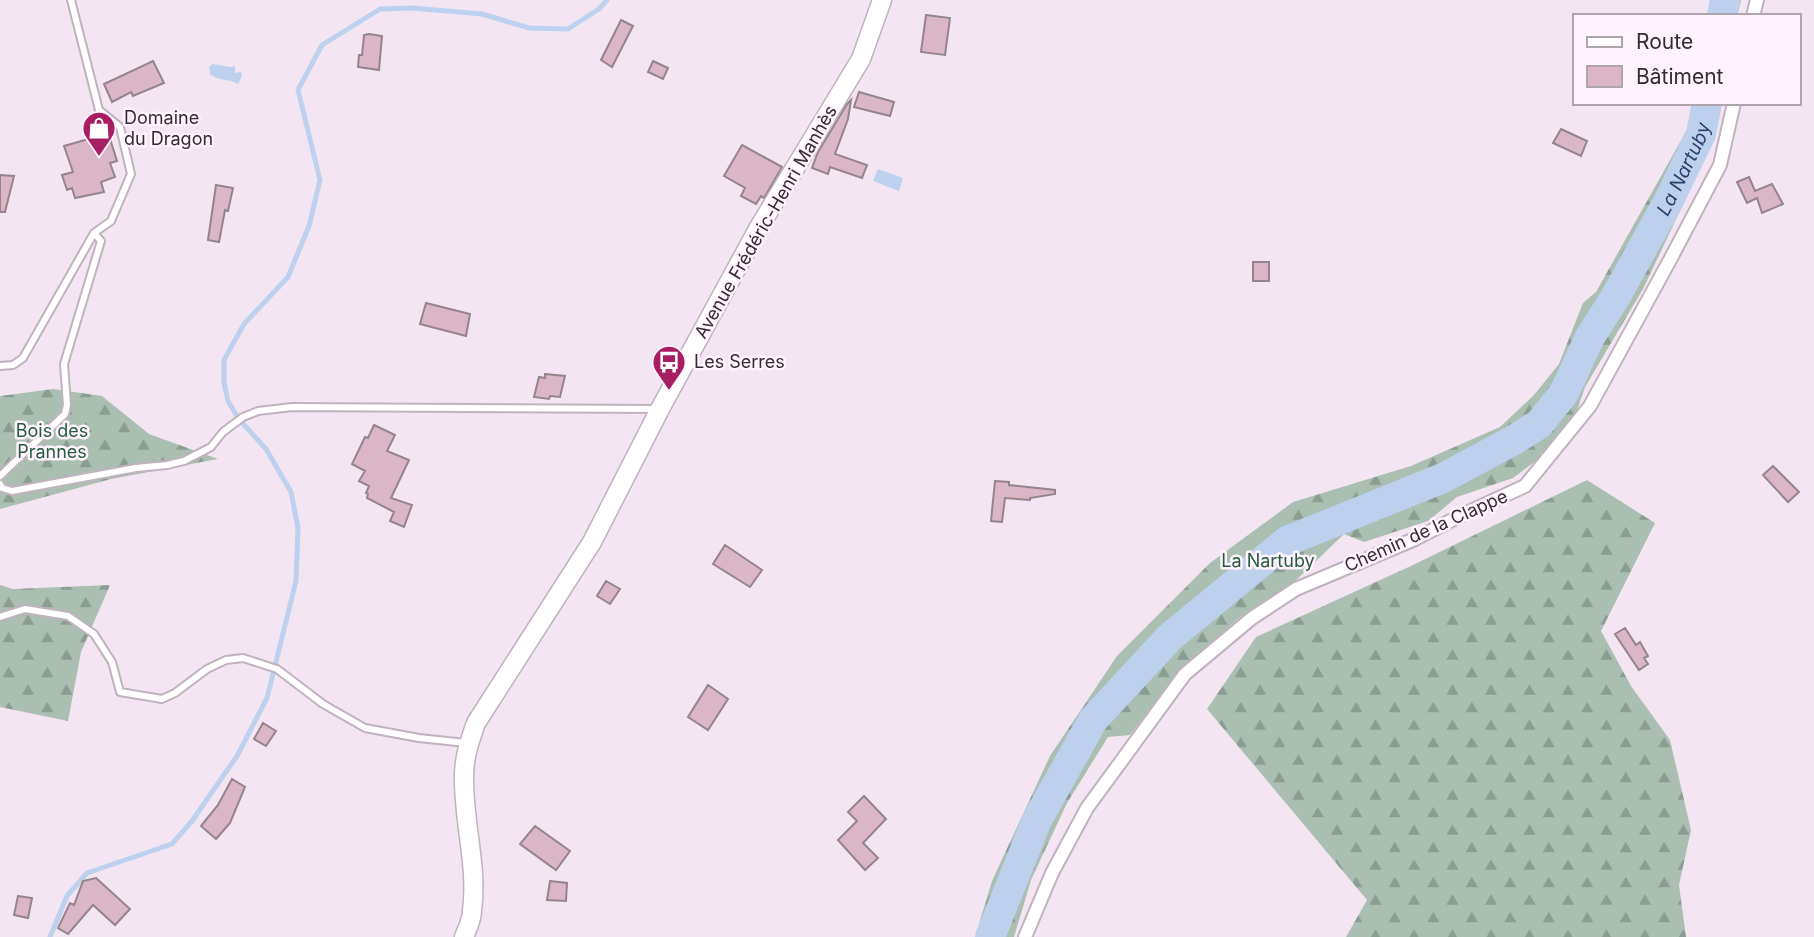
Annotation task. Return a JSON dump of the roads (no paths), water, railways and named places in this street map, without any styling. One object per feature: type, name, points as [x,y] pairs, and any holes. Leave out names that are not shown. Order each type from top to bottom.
[{"type":"street","name":"Avenue Frédéric-Henri Manhès","points":[[464,937],[472,913],[472,859],[464,773],[468,744],[476,723],[592,542],[660,408],[758,229],[861,59],[882,0]]},
{"type":"street","name":"Chemin de la Clappe","points":[[1025,937],[1052,873],[1087,808],[1185,674],[1252,618],[1296,589],[1415,539],[1525,486],[1590,406],[1720,165],[1734,105]]},
{"type":"lane","points":[[0,366],[13,365],[23,358],[94,233],[111,221],[131,174],[120,127],[99,110],[71,0]]},
{"type":"lane","points":[[0,476],[65,414],[67,405],[64,364],[101,241],[94,233]]},
{"type":"lane","points":[[0,484],[2,488],[12,491],[125,469],[184,461],[211,447],[223,432],[243,417],[269,409],[660,408]]},
{"type":"lane","points":[[0,617],[25,609],[68,616],[94,634],[112,662],[120,692],[162,699],[176,693],[207,669],[226,660],[243,658],[277,669],[323,704],[365,729],[468,744]]},
{"type":"water","points":[[212,64],[235,66],[235,73],[241,72],[242,76],[238,84],[210,74],[209,67]]},
{"type":"water","points":[[878,169],[903,178],[899,191],[873,181]]},
{"type":"waterway","points":[[50,937],[67,896],[87,873],[172,844],[192,821],[237,756],[267,698],[296,581],[298,528],[291,492],[266,449],[238,418],[228,401],[224,383],[224,360],[244,324],[288,277],[309,226],[320,180],[298,90],[322,45],[380,9],[412,8],[482,14],[529,28],[568,29],[599,9],[607,0]]},
{"type":"waterway","name":"La Nartuby","points":[[1722,14],[1725,0]]},
{"type":"waterway","name":"La Nartuby","points":[[990,937],[1037,820],[1093,720],[1170,637],[1287,541],[1443,478],[1539,424],[1564,393],[1590,337],[1668,202],[1701,134],[1707,105]]},
{"type":"place","name":"Domaine du Dragon","points":[[99,158]]},
{"type":"place","name":"Les Serres","points":[[669,392]]},
{"type":"park label","name":"Bois des Prannes","points":[[52,441]]}]
